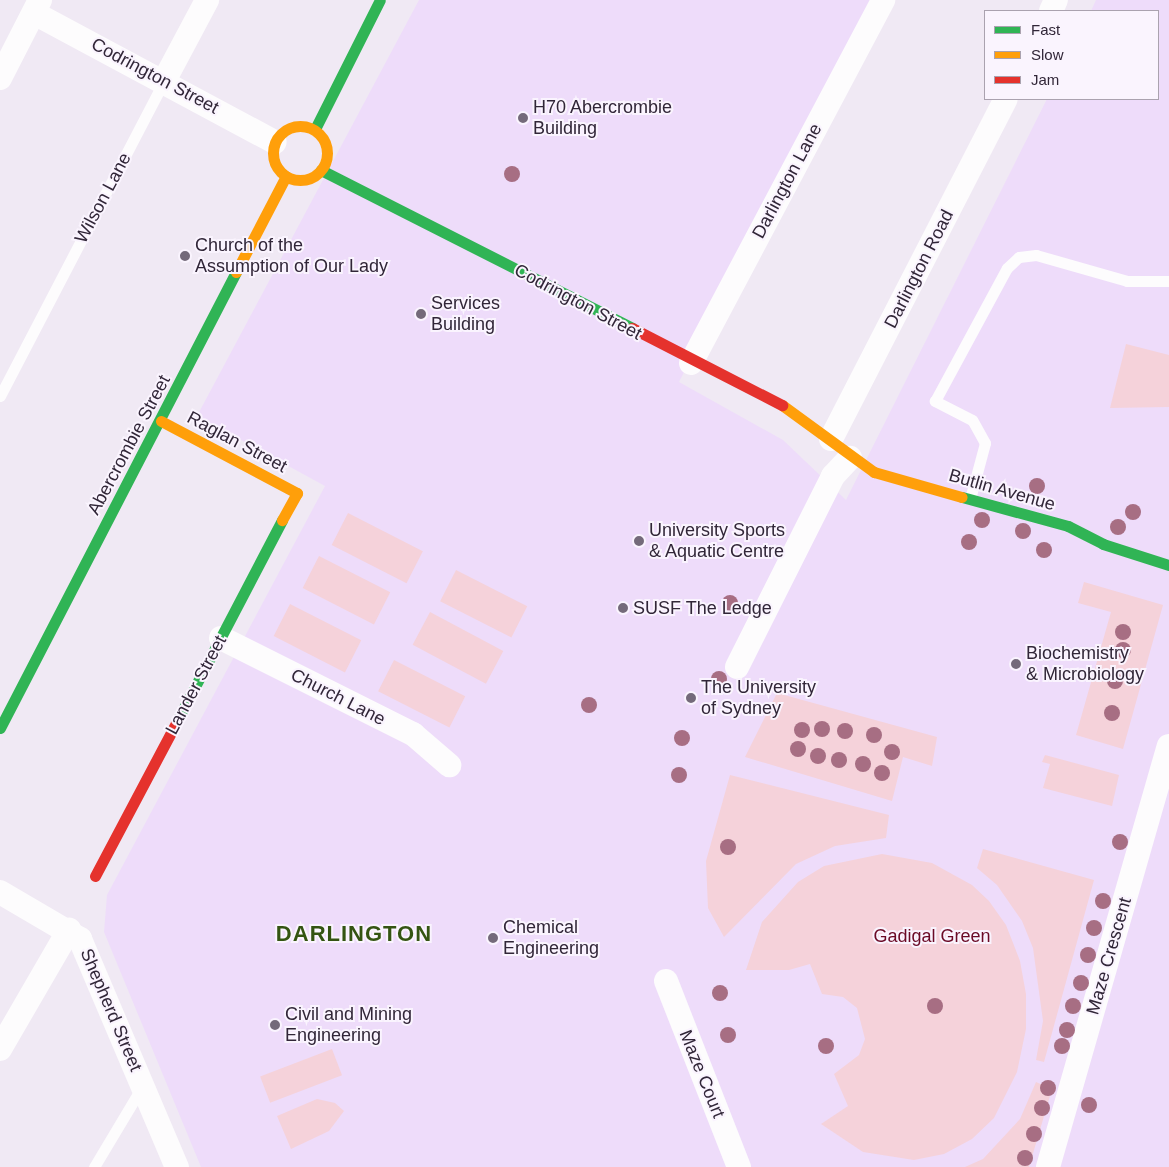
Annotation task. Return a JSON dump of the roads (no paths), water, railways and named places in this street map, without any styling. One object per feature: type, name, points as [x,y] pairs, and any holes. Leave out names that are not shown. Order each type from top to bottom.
[{"type":"street","name":"Wilson Lane","points":[[164,81],[207,0]]},
{"type":"street","points":[[314,129],[380,0]]},
{"type":"street","name":"Darlington Lane","points":[[691,362],[883,0]]},
{"type":"street","name":"Codrington Street","points":[[37,6],[164,81],[275,142]]},
{"type":"street","points":[[0,78],[37,6]]},
{"type":"street","name":"Darlington Road","points":[[831,439],[1005,100]]},
{"type":"street","points":[[288,128],[314,129],[327,148],[321,170],[308,179],[286,176],[276,165],[275,142],[288,128]]},
{"type":"street","name":"Codrington Street","points":[[321,170],[691,362],[800,414],[831,439]]},
{"type":"street","name":"Abercrombie Street","points":[[0,728],[161,421],[286,176]]},
{"type":"street","name":"Raglan Street","points":[[161,421],[297,494]]},
{"type":"street","name":"Butlin Avenue","points":[[831,439],[850,458],[886,476],[1068,526],[1103,544],[1169,565]]},
{"type":"street","points":[[737,667],[833,476],[850,458]]},
{"type":"street","name":"Lander Street","points":[[95,876],[297,494]]},
{"type":"street","name":"Church Lane","points":[[221,638],[412,734],[449,766]]},
{"type":"street","name":"Maze Crescent","points":[[1048,1167],[1169,746]]},
{"type":"street","name":"Shepherd Street","points":[[0,892],[69,930],[80,939],[95,967],[177,1167]]},
{"type":"street","points":[[0,1049],[69,930]]},
{"type":"street","name":"Maze Court","points":[[666,981],[739,1167]]},
{"type":"lane","name":"Wilson Lane","points":[[0,396],[164,81]]},
{"type":"lane","points":[[970,499],[984,443],[972,420],[935,401],[1007,268],[1020,257],[1036,255],[1127,281],[1169,281]]},
{"type":"lane","points":[[94,1167],[143,1084]]},
{"type":"place","name":"H70 Abercrombie Building","points":[[523,118]]},
{"type":"place","name":"Church of the Assumption of Our Lady","points":[[185,256]]},
{"type":"place","name":"Services Building","points":[[421,314]]},
{"type":"place","name":"University Sports & Aquatic Centre","points":[[639,541]]},
{"type":"place","name":"SUSF The Ledge","points":[[623,608]]},
{"type":"place","name":"Biochemistry & Microbiology","points":[[1016,664]]},
{"type":"place","name":"The University of Sydney","points":[[691,698]]},
{"type":"place","name":"Chemical Engineering","points":[[493,938]]},
{"type":"place","name":"Civil and Mining Engineering","points":[[275,1025]]},
{"type":"district","name":"DARLINGTON","points":[[354,934]]},
{"type":"park label","name":"Gadigal Green","points":[[932,936]]}]
